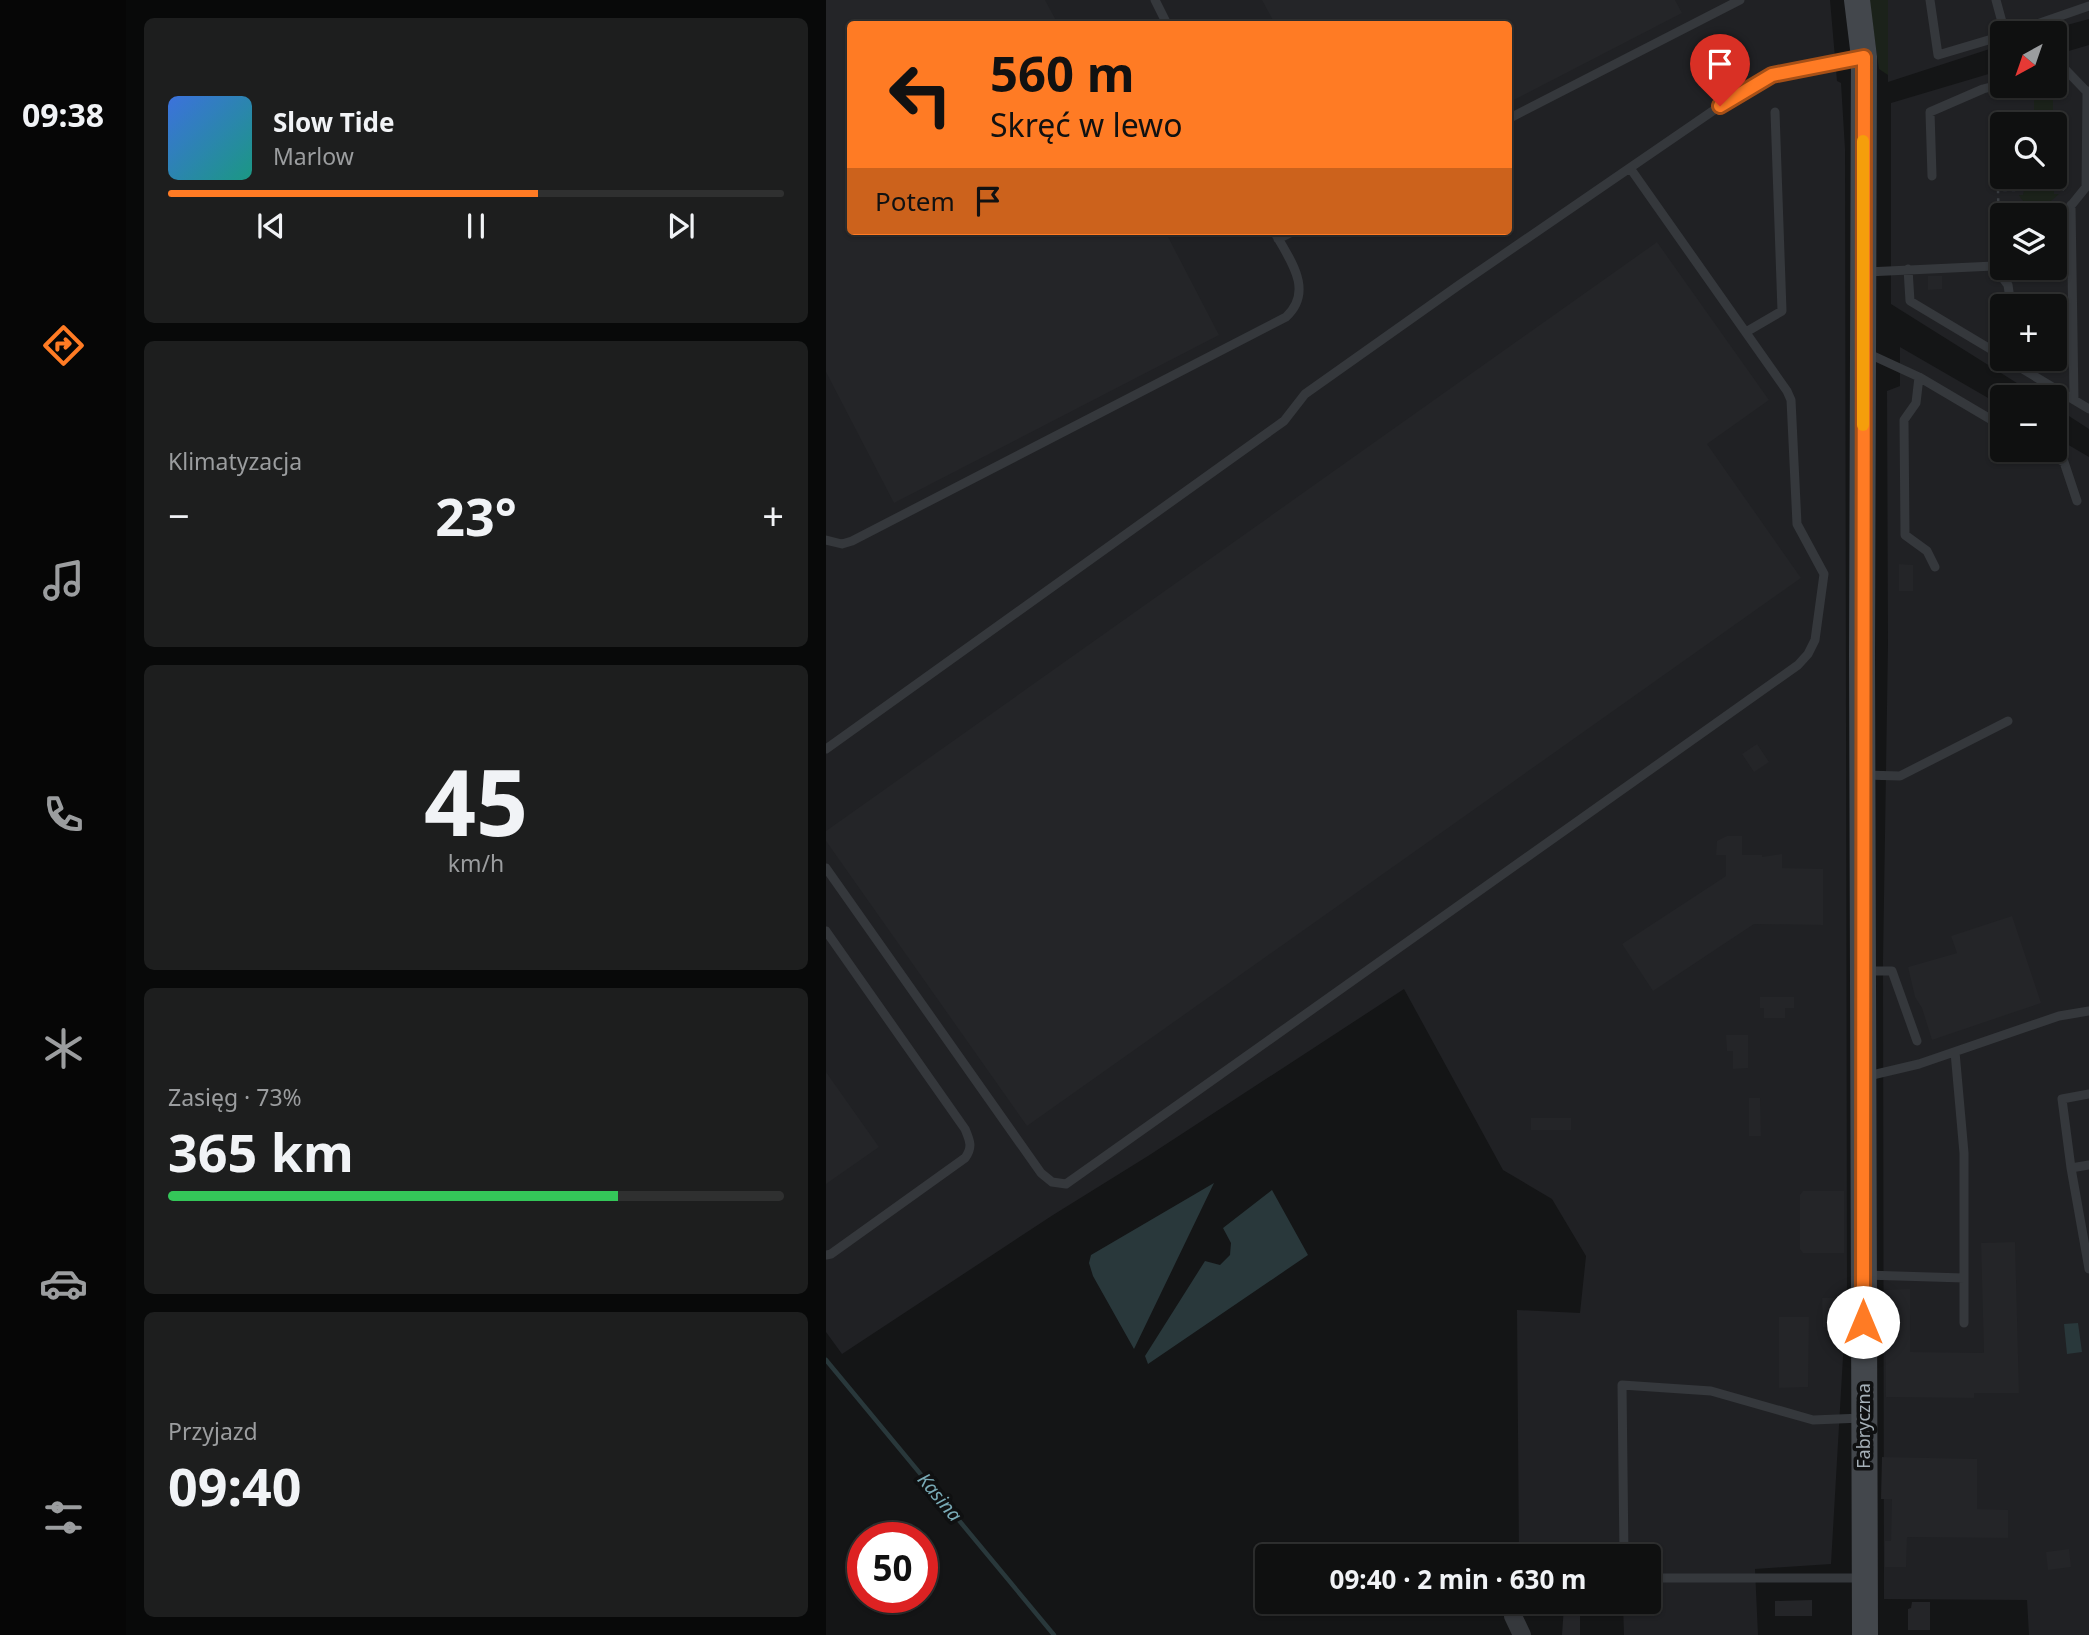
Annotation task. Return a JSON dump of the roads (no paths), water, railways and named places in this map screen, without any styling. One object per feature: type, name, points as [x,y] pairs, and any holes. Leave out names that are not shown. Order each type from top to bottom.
[{"type":"main road","name":"Fabryczna","points":[[1857,0],[1864,57],[1865,1635]]},
{"type":"street","points":[[1513,1616],[1522,1635]]},
{"type":"lane","points":[[1155,0],[1166,21]]},
{"type":"lane","points":[[1512,117],[1740,0]]},
{"type":"lane","points":[[1930,0],[1938,55],[1990,39]]},
{"type":"lane","points":[[1996,0],[2001,21]]},
{"type":"lane","points":[[2046,21],[2089,6]]},
{"type":"lane","points":[[826,748],[1284,421],[1304,394],[1720,106],[1772,75],[1864,57]]},
{"type":"lane","points":[[2067,71],[2088,92],[2086,187],[2067,212]]},
{"type":"lane","points":[[1932,177],[1930,112],[1990,87]]},
{"type":"lane","points":[[1746,332],[1782,311],[1775,112]]},
{"type":"lane","points":[[826,868],[1041,1173],[1052,1182],[1061,1184],[1075,1179],[1798,665],[1808,654],[1817,632],[1824,574],[1818,559],[1798,528],[1791,400],[1630,168]]},
{"type":"lane","points":[[2074,203],[2074,400]]},
{"type":"lane","points":[[826,540],[842,544],[852,541],[1286,317],[1297,305],[1300,291],[1297,276],[1276,235]]},
{"type":"lane","points":[[1864,272],[1990,266]]},
{"type":"lane","points":[[1908,269],[1910,301],[1990,348]]},
{"type":"lane","points":[[1864,352],[1919,377],[1990,419]]},
{"type":"lane","points":[[2027,371],[2089,409]]},
{"type":"lane","points":[[1919,377],[1916,403],[1905,420],[1905,535],[1927,551],[1935,567]]},
{"type":"lane","points":[[2064,462],[2077,501]]},
{"type":"lane","points":[[1864,775],[1900,776],[2008,720]]},
{"type":"lane","points":[[826,931],[965,1129],[971,1144],[965,1158],[826,1255]]},
{"type":"lane","points":[[1863,971],[1892,971],[1917,1041]]},
{"type":"lane","points":[[1863,1077],[1919,1064],[2059,1016],[2088,1012]]},
{"type":"lane","points":[[1955,1052],[1964,1153],[1964,1323]]},
{"type":"lane","points":[[2089,1094],[2062,1099],[2071,1168],[2085,1222],[2089,1269]]},
{"type":"lane","points":[[2071,1168],[2089,1165]]},
{"type":"lane","points":[[1863,1275],[1964,1278]]},
{"type":"lane","points":[[1624,1544],[1622,1385],[1711,1391],[1813,1420],[1864,1418]]},
{"type":"lane","points":[[1661,1578],[1864,1578]]},
{"type":"waterway","name":"Kasina","points":[[826,1360],[1054,1635]]}]
